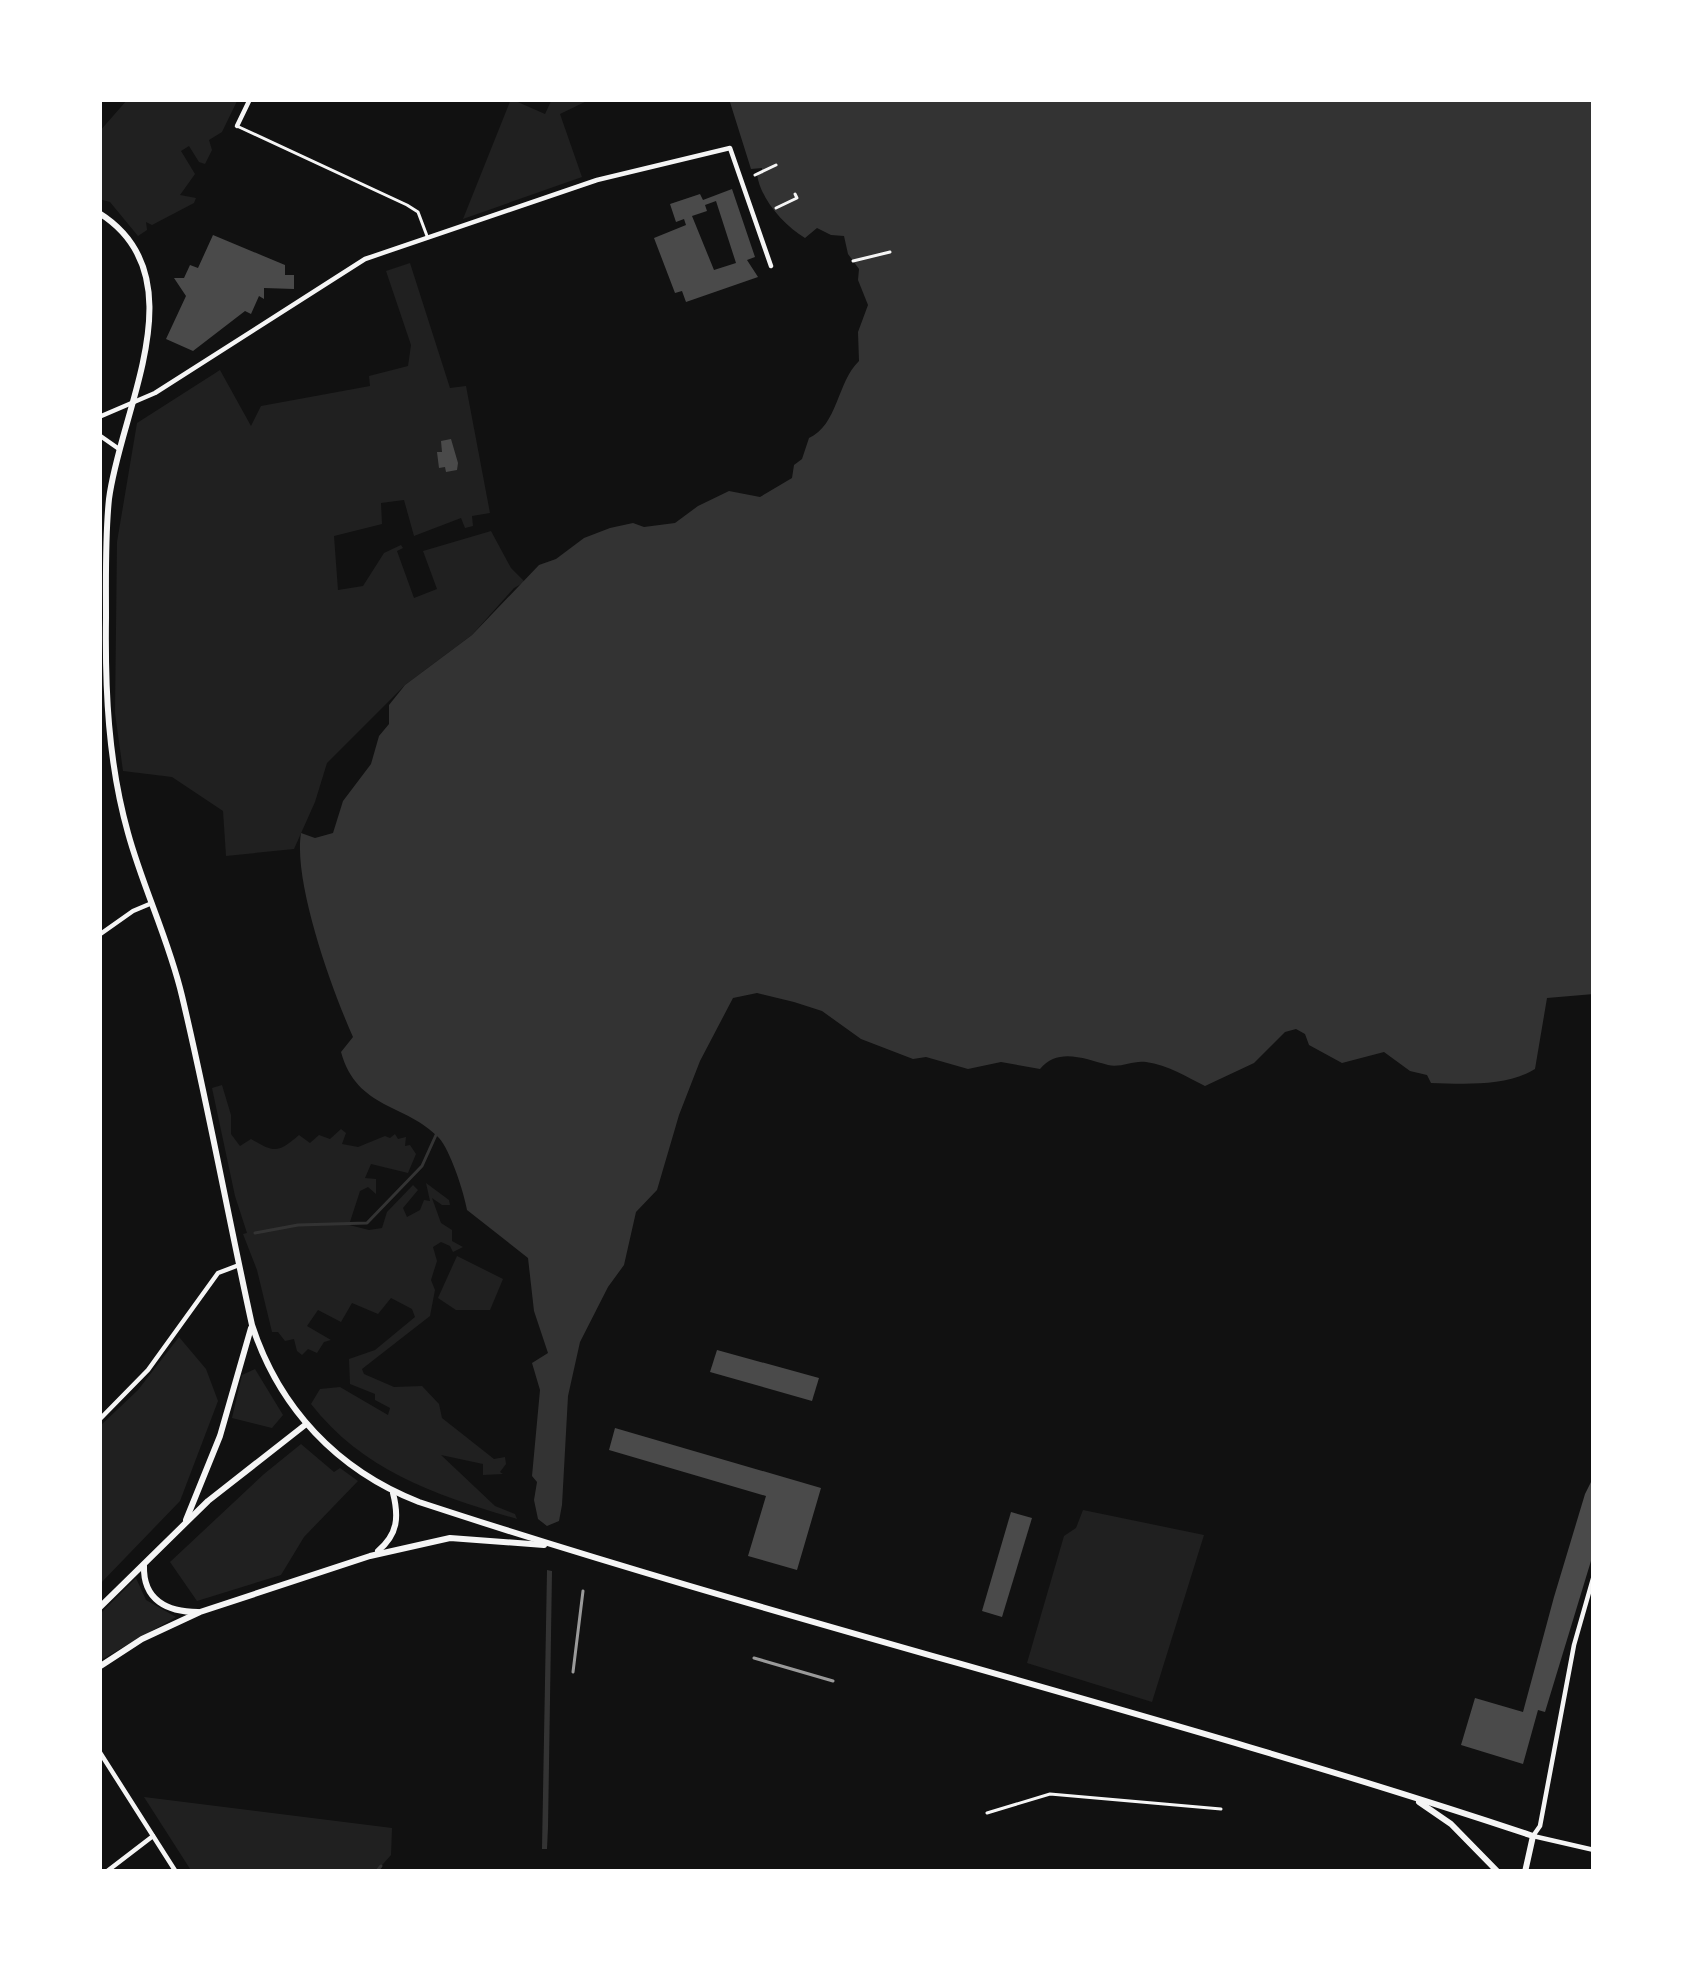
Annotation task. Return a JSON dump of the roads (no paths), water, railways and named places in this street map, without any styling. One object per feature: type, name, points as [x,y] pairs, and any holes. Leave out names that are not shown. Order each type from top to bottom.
[{"type":"street","points":[[237,126],[250,99]]},
{"type":"street","points":[[99,417],[155,393],[365,260],[609,177],[733,148],[771,266]]},
{"type":"street","points":[[99,213],[130,240],[148,282],[151,306],[107,527],[107,707],[126,829],[182,993],[252,1325],[269,1367],[305,1425],[338,1455],[393,1492],[1533,1836],[1594,1850]]},
{"type":"street","points":[[99,435],[120,449]]},
{"type":"street","points":[[99,935],[152,903]]},
{"type":"street","points":[[99,1420],[148,1370],[218,1273],[238,1265]]},
{"type":"street","points":[[184,1523],[220,1436],[252,1325]]},
{"type":"street","points":[[99,1608],[184,1523],[305,1425]]},
{"type":"street","points":[[370,1556],[395,1530],[393,1492]]},
{"type":"street","points":[[99,1667],[200,1612],[429,1540],[554,1544]]},
{"type":"street","points":[[144,1563],[151,1596],[171,1609],[200,1612]]},
{"type":"street","points":[[1525,1872],[1540,1826],[1574,1645],[1594,1575]]},
{"type":"street","points":[[99,1751],[176,1872]]},
{"type":"street","points":[[1416,1800],[1464,1836],[1498,1872]]},
{"type":"street","points":[[106,1872],[153,1835]]},
{"type":"lane","points":[[237,126],[418,212],[428,236]]},
{"type":"lane","points":[[987,1814],[1050,1794],[1221,1809]]},
{"type":"waterway","points":[[255,1233],[298,1225],[367,1223],[422,1166],[436,1135]]},
{"type":"waterway","points":[[376,1872],[381,1866]]},
{"type":"railway","points":[[573,1672],[583,1591]]},
{"type":"railway","points":[[754,1658],[833,1681]]}]
